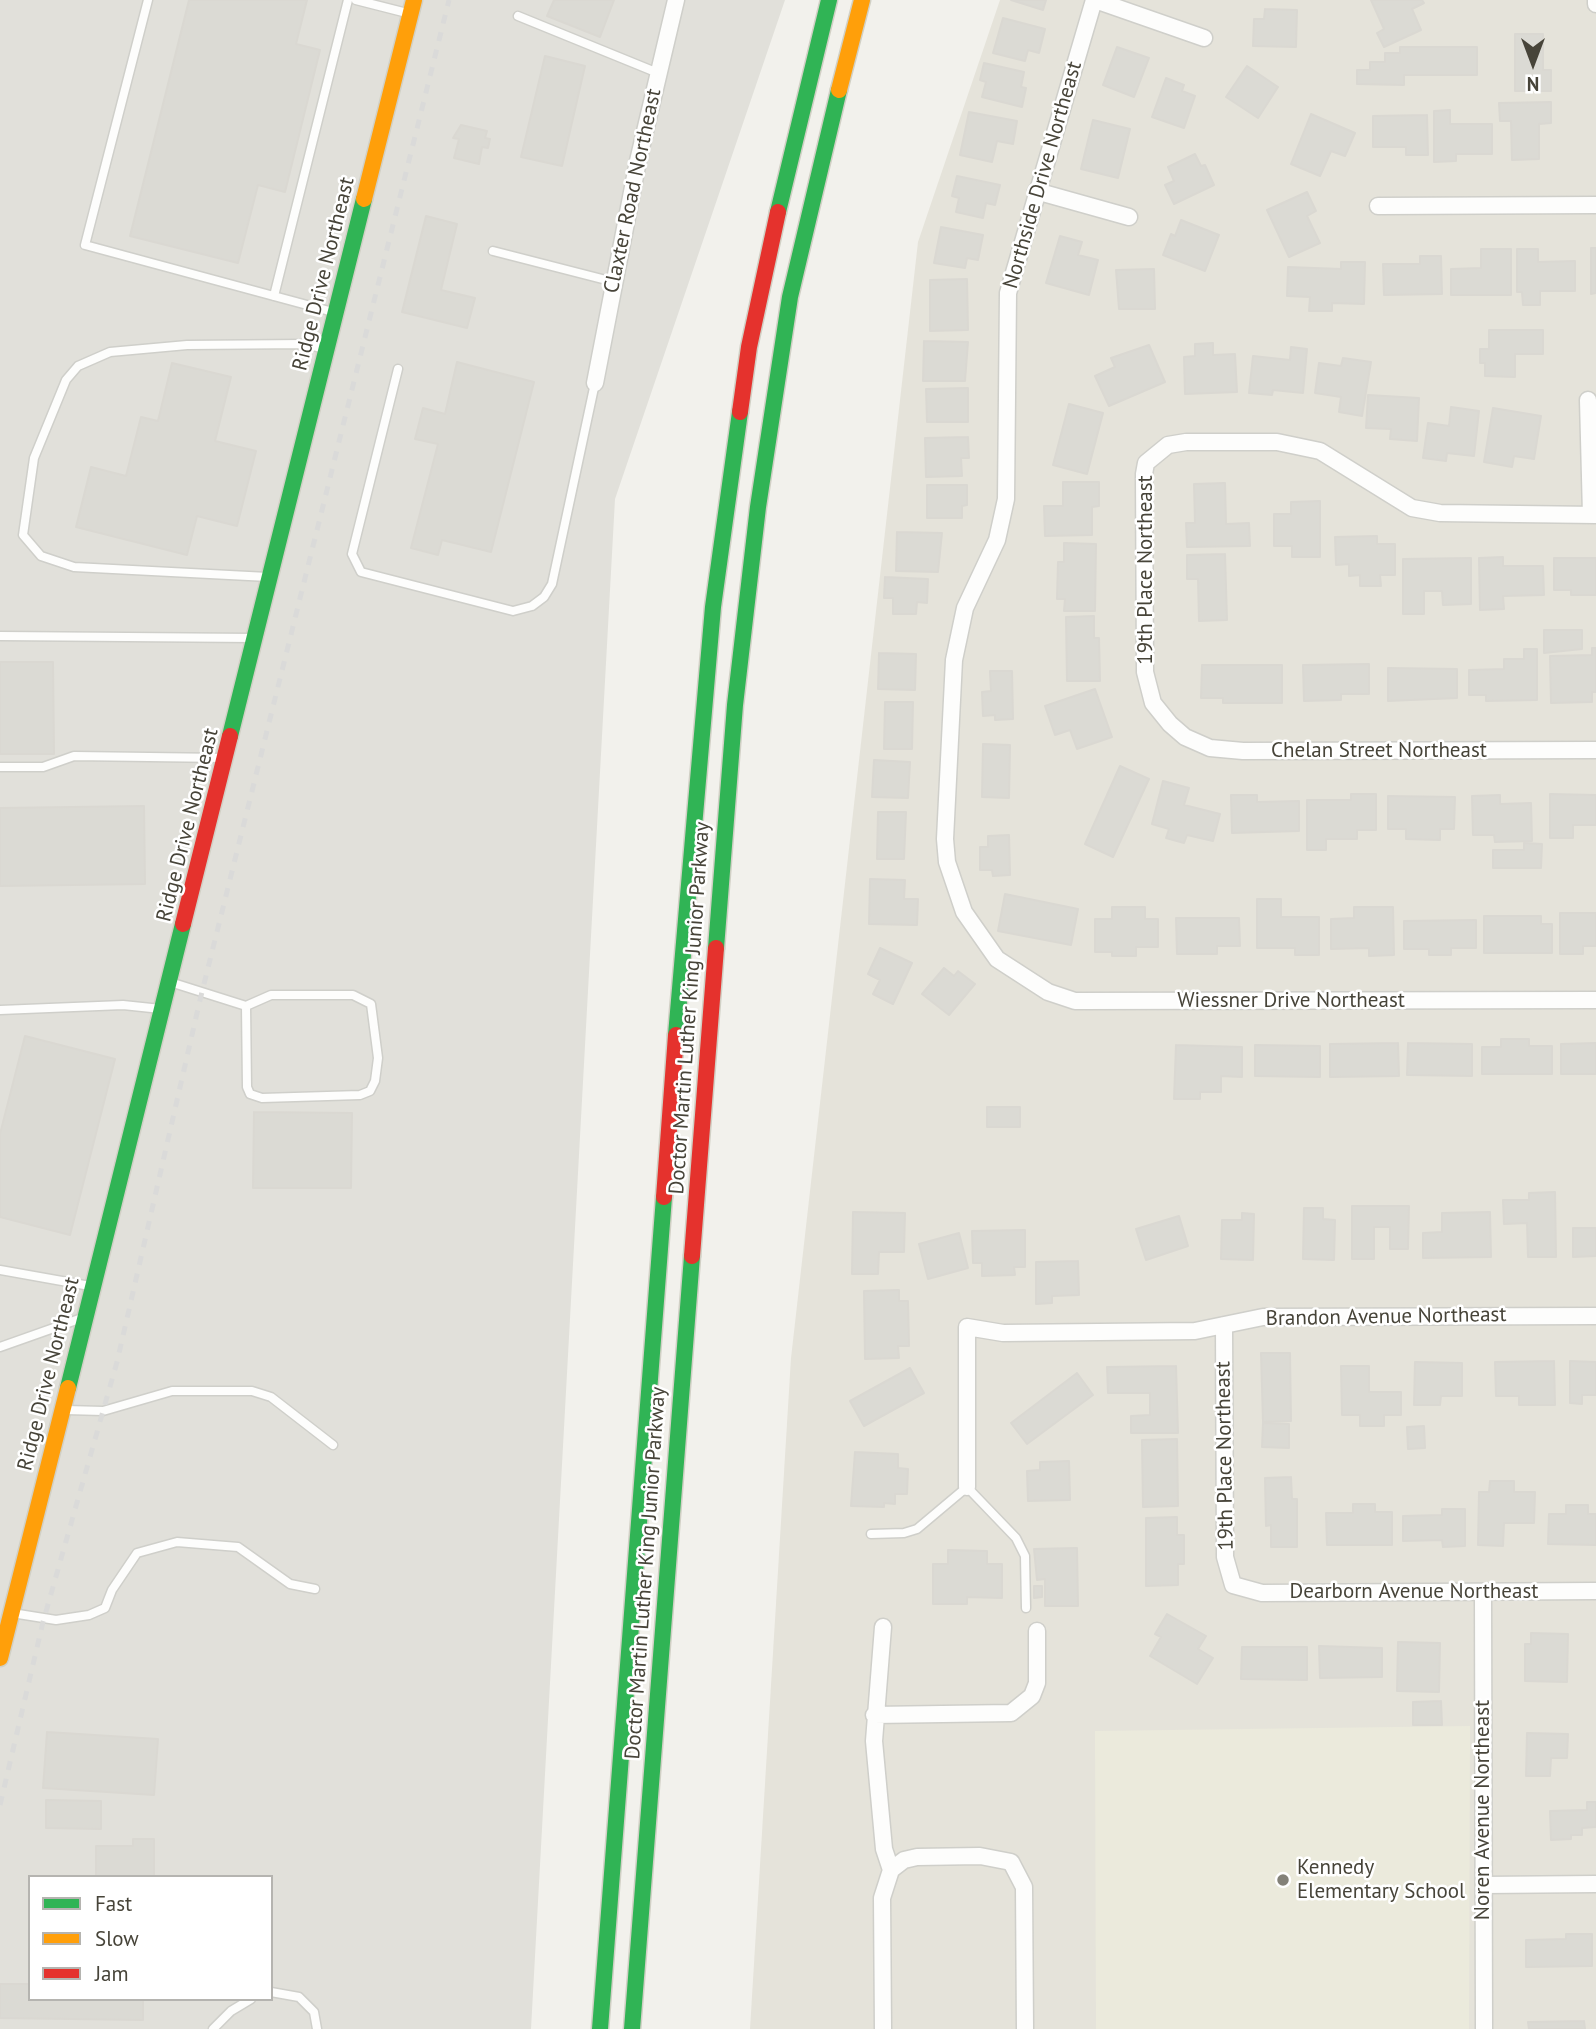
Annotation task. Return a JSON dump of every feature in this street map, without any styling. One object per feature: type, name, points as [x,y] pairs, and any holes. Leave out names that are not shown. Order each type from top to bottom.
[{"type":"main road","name":"Doctor Martin Luther King Junior Parkway","points":[[600,2029],[692,833],[713,607],[752,334],[794,136],[829,0]]},
{"type":"main road","name":"Doctor Martin Luther King Junior Parkway","points":[[632,2029],[724,835],[743,639],[772,400],[790,297],[822,155],[862,0]]},
{"type":"main road","name":"Ridge Drive Northeast","points":[[0,1658],[11,1613],[14,1584],[227,758],[412,7]]},
{"type":"street","name":"Claxter Road Northeast","points":[[596,383],[614,282],[676,0]]},
{"type":"street","points":[[1094,0],[1204,38]]},
{"type":"street","name":"Northside Drive Northeast","points":[[997,959],[964,912],[947,862],[945,816],[957,639],[971,589],[997,540],[1006,499],[1008,293],[1094,0]]},
{"type":"street","points":[[1037,191],[1129,217]]},
{"type":"street","points":[[1378,206],[1596,205]]},
{"type":"street","points":[[1588,400],[1593,515]]},
{"type":"street","name":"19th Place Northeast","points":[[1170,724],[1153,702],[1145,673],[1144,474],[1146,463],[1168,444],[1299,444],[1320,451],[1412,508],[1440,513],[1593,515]]},
{"type":"street","name":"Chelan Street Northeast","points":[[1170,724],[1185,737],[1210,748],[1243,751],[1596,750]]},
{"type":"street","name":"Wiessner Drive Northeast","points":[[997,959],[1048,992],[1075,1001],[1596,1000]]},
{"type":"street","name":"Brandon Avenue Northeast","points":[[967,1487],[967,1327],[1016,1333],[1195,1331],[1263,1317],[1596,1316]]},
{"type":"street","name":"19th Place Northeast","points":[[1224,1325],[1225,1557],[1233,1585]]},
{"type":"street","name":"Dearborn Avenue Northeast","points":[[1233,1585],[1262,1593],[1596,1591]]},
{"type":"street","name":"Noren Avenue Northeast","points":[[1483,1592],[1484,2029]]},
{"type":"street","points":[[883,1627],[874,1715],[882,1838],[891,1870],[882,1898],[883,2029]]},
{"type":"street","points":[[874,1715],[1011,1713],[1032,1696],[1037,1683],[1037,1631]]},
{"type":"street","points":[[891,1870],[904,1860],[917,1857],[980,1856],[1011,1862],[1024,1887],[1025,2029]]},
{"type":"street","points":[[1484,1885],[1596,1884]]},
{"type":"lane","points":[[148,0],[85,245],[336,313]]},
{"type":"lane","points":[[274,296],[348,0]]},
{"type":"lane","points":[[356,0],[412,7]]},
{"type":"lane","points":[[518,16],[658,73]]},
{"type":"lane","points":[[493,251],[614,282]]},
{"type":"lane","points":[[271,578],[74,567],[41,556],[23,535],[34,458],[66,380],[78,366],[110,352],[199,345],[305,344],[327,350]]},
{"type":"lane","points":[[398,369],[352,554],[361,572],[513,611],[532,606],[544,597],[552,584],[596,383]]},
{"type":"lane","points":[[0,636],[257,638]]},
{"type":"lane","points":[[0,768],[44,767],[74,756],[227,758]]},
{"type":"lane","points":[[170,982],[246,1006],[271,995],[353,995],[371,1004],[378,1058],[375,1081],[370,1091],[360,1095],[262,1098],[250,1094],[247,1087],[246,1006]]},
{"type":"lane","points":[[0,1010],[123,1005],[163,1009]]},
{"type":"lane","points":[[0,1270],[93,1286]]},
{"type":"lane","points":[[0,1347],[85,1317]]},
{"type":"lane","points":[[61,1410],[103,1411],[172,1391],[252,1391],[271,1396],[332,1445]]},
{"type":"lane","points":[[872,1534],[904,1533],[917,1529],[967,1487],[1016,1538],[1025,1556],[1026,1608]]},
{"type":"lane","points":[[11,1613],[56,1620],[89,1615],[105,1608],[112,1590],[137,1553],[177,1542],[238,1547],[290,1584],[315,1589]]},
{"type":"lane","points":[[273,1993],[299,1997],[314,2012],[317,2029]]},
{"type":"lane","points":[[213,2029],[231,2011],[248,2001]]},
{"type":"shaded area","points":[[0,0],[785,0],[615,499],[531,2029],[0,2029]]},
{"type":"shaded area","points":[[1000,0],[1596,0],[1596,2029],[750,2029],[791,1358],[918,242]]},
{"type":"shaded area","name":"Kennedy Elementary School","points":[[1470,1726],[1469,2029],[1096,2029],[1095,1731]]},
{"type":"building","points":[[189,0],[307,0],[296,44],[320,50],[285,192],[258,185],[238,263],[130,236]]},
{"type":"building","points":[[554,0],[614,0],[600,37],[547,16]]},
{"type":"building","points":[[1011,0],[1046,0],[1043,10]]},
{"type":"building","points":[[1371,0],[1422,0],[1424,3],[1412,9],[1421,30],[1384,47],[1377,33],[1384,29]]},
{"type":"building","points":[[1265,9],[1297,10],[1296,47],[1253,46],[1254,19],[1264,19]]},
{"type":"building","points":[[1003,18],[1045,29],[1039,53],[1028,50],[1025,61],[993,53]]},
{"type":"building","points":[[1515,34],[1543,34],[1543,70],[1551,70],[1551,91],[1515,91]]},
{"type":"building","points":[[1117,47],[1149,58],[1134,97],[1103,85]]},
{"type":"building","points":[[1400,47],[1477,47],[1477,75],[1404,75],[1404,85],[1357,84],[1357,70],[1370,70],[1370,62],[1385,62],[1385,53],[1400,53]]},
{"type":"building","points":[[545,56],[585,66],[562,166],[521,157]]},
{"type":"building","points":[[984,63],[1024,72],[1021,87],[1026,88],[1022,107],[982,97],[986,82],[980,80]]},
{"type":"building","points":[[1247,66],[1278,87],[1258,118],[1226,97]]},
{"type":"building","points":[[1166,78],[1184,85],[1182,91],[1195,96],[1184,128],[1152,117]]},
{"type":"building","points":[[1551,102],[1551,123],[1539,124],[1539,159],[1512,160],[1511,121],[1500,121],[1499,103]]},
{"type":"building","points":[[1450,110],[1450,124],[1492,124],[1492,154],[1456,154],[1456,161],[1434,162],[1434,111]]},
{"type":"building","points":[[969,112],[1017,121],[1013,144],[997,141],[992,162],[960,155]]},
{"type":"building","points":[[1311,114],[1355,133],[1345,156],[1331,151],[1320,176],[1291,164]]},
{"type":"building","points":[[1427,115],[1428,155],[1406,155],[1406,147],[1373,147],[1373,116]]},
{"type":"building","points":[[1093,120],[1130,129],[1118,178],[1081,169]]},
{"type":"building","points":[[461,125],[487,131],[485,138],[490,139],[488,148],[482,147],[479,164],[454,158],[459,139],[453,138]]},
{"type":"building","points":[[1195,154],[1201,166],[1205,165],[1214,185],[1174,204],[1165,185],[1174,181],[1168,167]]},
{"type":"building","points":[[957,176],[1000,185],[995,205],[986,203],[983,218],[956,212],[959,198],[952,196]]},
{"type":"building","points":[[1307,192],[1316,211],[1307,216],[1320,243],[1289,257],[1267,210]]},
{"type":"building","points":[[426,216],[457,224],[441,290],[475,298],[467,328],[402,312]]},
{"type":"building","points":[[1181,220],[1219,235],[1205,271],[1163,255],[1171,234],[1175,236]]},
{"type":"building","points":[[941,227],[983,235],[978,260],[967,258],[965,268],[934,263]]},
{"type":"building","points":[[1060,236],[1082,242],[1078,255],[1098,260],[1089,295],[1046,283]]},
{"type":"building","points":[[1591,248],[1596,248],[1596,293],[1591,294]]},
{"type":"building","points":[[1481,249],[1511,249],[1511,295],[1451,295],[1451,269],[1481,268]]},
{"type":"building","points":[[1517,249],[1538,249],[1538,262],[1575,261],[1575,291],[1540,291],[1540,305],[1523,305],[1522,292],[1517,292]]},
{"type":"building","points":[[1420,256],[1441,256],[1442,294],[1384,295],[1383,264],[1420,264]]},
{"type":"building","points":[[1341,262],[1365,262],[1364,304],[1332,303],[1332,311],[1309,311],[1310,297],[1287,296],[1288,267],[1341,269]]},
{"type":"building","points":[[1154,269],[1155,309],[1119,309],[1116,270]]},
{"type":"building","points":[[967,279],[968,330],[930,331],[930,280]]},
{"type":"building","points":[[1489,330],[1543,330],[1543,354],[1515,354],[1515,377],[1485,376],[1485,363],[1480,363],[1480,349],[1489,349]]},
{"type":"building","points":[[924,341],[968,342],[965,381],[923,381]]},
{"type":"building","points":[[1213,343],[1213,355],[1235,354],[1237,392],[1185,394],[1184,357],[1195,356],[1195,344]]},
{"type":"building","points":[[1149,345],[1165,382],[1109,406],[1095,376],[1115,367],[1111,358]]},
{"type":"building","points":[[1291,347],[1307,349],[1303,393],[1273,390],[1272,395],[1249,393],[1253,356],[1290,360]]},
{"type":"building","points":[[1343,358],[1371,362],[1362,416],[1339,412],[1341,397],[1315,393],[1319,363],[1341,366]]},
{"type":"building","points":[[457,362],[534,382],[491,552],[442,540],[438,555],[411,548],[438,444],[415,439],[423,408],[445,414]]},
{"type":"building","points":[[172,363],[231,377],[215,441],[256,451],[237,526],[197,516],[187,555],[76,527],[91,467],[126,476],[141,417],[158,421]]},
{"type":"building","points":[[968,388],[968,422],[927,422],[926,389]]},
{"type":"building","points":[[1368,395],[1419,398],[1417,441],[1390,439],[1391,429],[1366,428]]},
{"type":"building","points":[[1069,404],[1103,413],[1087,474],[1053,465]]},
{"type":"building","points":[[1451,407],[1479,411],[1474,456],[1447,453],[1446,461],[1423,458],[1428,423],[1449,426]]},
{"type":"building","points":[[1493,408],[1541,416],[1534,459],[1514,456],[1512,467],[1484,462]]},
{"type":"building","points":[[968,437],[969,458],[961,458],[962,476],[926,477],[925,438]]},
{"type":"building","points":[[1063,482],[1099,482],[1099,506],[1092,507],[1092,535],[1045,536],[1044,506],[1063,506]]},
{"type":"building","points":[[1225,483],[1226,524],[1249,523],[1250,546],[1187,547],[1186,523],[1195,523],[1194,484]]},
{"type":"building","points":[[927,485],[967,485],[967,505],[962,506],[962,518],[927,518]]},
{"type":"building","points":[[1320,501],[1320,557],[1292,557],[1292,546],[1274,546],[1274,514],[1291,514],[1291,502]]},
{"type":"building","points":[[897,532],[942,533],[938,572],[896,571]]},
{"type":"building","points":[[1377,536],[1377,544],[1395,544],[1395,575],[1380,575],[1381,586],[1360,586],[1360,575],[1349,576],[1349,564],[1336,565],[1335,537]]},
{"type":"building","points":[[1064,543],[1096,544],[1095,611],[1064,611],[1065,599],[1057,599],[1058,562],[1064,562]]},
{"type":"building","points":[[1225,554],[1227,620],[1199,621],[1198,579],[1187,579],[1187,555]]},
{"type":"building","points":[[1503,557],[1503,566],[1543,566],[1544,595],[1503,596],[1504,609],[1480,610],[1479,558]]},
{"type":"building","points":[[1471,558],[1471,604],[1443,605],[1442,591],[1424,591],[1424,614],[1403,614],[1403,559]]},
{"type":"building","points":[[1554,558],[1596,558],[1596,595],[1571,595],[1571,590],[1554,590]]},
{"type":"building","points":[[885,577],[928,579],[927,603],[917,602],[916,614],[893,614],[893,598],[884,598]]},
{"type":"building","points":[[1094,616],[1094,638],[1099,638],[1100,681],[1067,681],[1066,617]]},
{"type":"building","points":[[1544,630],[1582,630],[1582,649],[1544,653]]},
{"type":"building","points":[[1592,648],[1596,648],[1596,692],[1592,692],[1592,702],[1551,703],[1550,656],[1592,655]]},
{"type":"building","points":[[1524,649],[1537,649],[1537,700],[1486,701],[1486,695],[1469,695],[1469,670],[1504,669],[1504,659],[1524,659]]},
{"type":"building","points":[[879,653],[916,654],[915,690],[878,689]]},
{"type":"building","points":[[0,662],[53,662],[54,754],[0,754]]},
{"type":"building","points":[[1369,664],[1369,694],[1341,694],[1341,700],[1304,701],[1303,665]]},
{"type":"building","points":[[1202,665],[1282,665],[1282,703],[1223,703],[1223,698],[1201,698]]},
{"type":"building","points":[[1388,668],[1457,669],[1457,698],[1388,701]]},
{"type":"building","points":[[990,671],[1012,671],[1013,719],[995,720],[995,715],[983,716],[982,692],[991,691]]},
{"type":"building","points":[[1095,689],[1112,737],[1077,749],[1070,730],[1055,735],[1045,706]]},
{"type":"building","points":[[885,702],[913,702],[912,749],[884,749]]},
{"type":"building","points":[[983,744],[1010,745],[1009,798],[982,797]]},
{"type":"building","points":[[874,760],[910,762],[908,798],[872,797]]},
{"type":"building","points":[[1120,766],[1149,779],[1113,857],[1085,844]]},
{"type":"building","points":[[1163,781],[1189,788],[1184,805],[1220,814],[1213,841],[1187,835],[1184,843],[1166,838],[1169,829],[1152,824]]},
{"type":"building","points":[[1351,794],[1376,794],[1376,830],[1357,830],[1357,839],[1326,839],[1326,850],[1307,850],[1307,800],[1351,800]]},
{"type":"building","points":[[1550,794],[1596,795],[1596,825],[1573,825],[1573,838],[1550,838]]},
{"type":"building","points":[[1231,795],[1257,795],[1257,802],[1299,801],[1299,831],[1232,833]]},
{"type":"building","points":[[1500,795],[1500,804],[1531,803],[1532,841],[1495,842],[1494,835],[1473,835],[1472,796]]},
{"type":"building","points":[[1388,796],[1455,797],[1454,829],[1440,829],[1440,840],[1406,839],[1406,829],[1388,829]]},
{"type":"building","points":[[144,806],[145,884],[0,886],[0,808]]},
{"type":"building","points":[[878,812],[906,812],[904,859],[877,859]]},
{"type":"building","points":[[1009,835],[1010,875],[993,876],[992,870],[980,870],[980,847],[988,847],[988,836]]},
{"type":"building","points":[[1524,843],[1542,844],[1541,868],[1493,868],[1493,850],[1524,850]]},
{"type":"building","points":[[870,879],[905,880],[904,899],[918,899],[917,925],[869,924]]},
{"type":"building","points":[[1005,894],[1078,909],[1071,945],[998,931]]},
{"type":"building","points":[[1257,899],[1281,899],[1281,917],[1319,917],[1319,955],[1295,955],[1295,948],[1257,948]]},
{"type":"building","points":[[1112,907],[1145,907],[1145,919],[1158,919],[1158,947],[1136,947],[1136,956],[1112,956],[1112,952],[1095,952],[1095,919],[1112,919]]},
{"type":"building","points":[[1354,907],[1393,907],[1394,955],[1369,956],[1369,948],[1331,949],[1331,919],[1354,918]]},
{"type":"building","points":[[1560,913],[1596,913],[1596,946],[1583,946],[1583,954],[1560,954]]},
{"type":"building","points":[[1484,916],[1541,916],[1541,924],[1552,924],[1552,953],[1484,953]]},
{"type":"building","points":[[1176,918],[1239,918],[1240,946],[1217,946],[1217,954],[1177,954]]},
{"type":"building","points":[[1476,920],[1476,948],[1451,948],[1451,955],[1429,955],[1429,949],[1404,949],[1404,921]]},
{"type":"building","points":[[880,948],[912,963],[893,1004],[873,994],[880,980],[868,974]]},
{"type":"building","points":[[944,968],[954,976],[958,971],[975,984],[949,1015],[922,994]]},
{"type":"building","points":[[25,1036],[115,1059],[70,1235],[0,1217],[0,1134]]},
{"type":"building","points":[[1501,1039],[1529,1039],[1529,1046],[1552,1046],[1552,1074],[1482,1074],[1482,1047],[1501,1047]]},
{"type":"building","points":[[1398,1043],[1399,1076],[1330,1077],[1330,1044]]},
{"type":"building","points":[[1408,1043],[1472,1044],[1472,1076],[1407,1075]]},
{"type":"building","points":[[1596,1043],[1596,1074],[1561,1074],[1561,1044]]},
{"type":"building","points":[[1176,1045],[1242,1047],[1242,1077],[1221,1076],[1221,1092],[1200,1092],[1200,1099],[1174,1099]]},
{"type":"building","points":[[1255,1045],[1320,1046],[1320,1077],[1255,1076]]},
{"type":"building","points":[[987,1107],[1020,1107],[1020,1127],[987,1127]]},
{"type":"building","points":[[254,1112],[352,1113],[351,1188],[253,1188]]},
{"type":"building","points":[[1555,1192],[1556,1257],[1528,1257],[1527,1223],[1504,1224],[1503,1200],[1529,1200],[1529,1193]]},
{"type":"building","points":[[1352,1206],[1409,1206],[1408,1249],[1390,1249],[1390,1227],[1374,1227],[1374,1259],[1352,1259]]},
{"type":"building","points":[[1304,1208],[1323,1208],[1323,1219],[1335,1220],[1334,1260],[1303,1259]]},
{"type":"building","points":[[853,1212],[905,1213],[904,1252],[879,1252],[878,1274],[852,1274]]},
{"type":"building","points":[[1490,1212],[1491,1257],[1423,1258],[1423,1233],[1442,1232],[1442,1213]]},
{"type":"building","points":[[1242,1213],[1254,1214],[1253,1260],[1221,1259],[1222,1220],[1242,1220]]},
{"type":"building","points":[[1179,1216],[1188,1246],[1146,1260],[1136,1229]]},
{"type":"building","points":[[1573,1228],[1596,1228],[1596,1256],[1573,1257]]},
{"type":"building","points":[[1025,1230],[1025,1267],[1014,1267],[1015,1275],[982,1276],[982,1263],[973,1263],[972,1231]]},
{"type":"building","points":[[959,1233],[968,1268],[928,1279],[919,1244]]},
{"type":"building","points":[[1078,1261],[1079,1295],[1052,1296],[1052,1303],[1036,1304],[1036,1262]]},
{"type":"building","points":[[899,1290],[899,1301],[908,1301],[909,1346],[898,1346],[899,1358],[865,1359],[864,1291]]},
{"type":"building","points":[[1261,1353],[1290,1353],[1291,1421],[1263,1422]]},
{"type":"building","points":[[1554,1361],[1555,1405],[1519,1405],[1519,1396],[1496,1396],[1495,1362]]},
{"type":"building","points":[[1570,1361],[1596,1362],[1596,1395],[1582,1395],[1582,1404],[1570,1403]]},
{"type":"building","points":[[1415,1362],[1462,1363],[1462,1396],[1441,1396],[1440,1405],[1414,1405]]},
{"type":"building","points":[[1176,1366],[1178,1433],[1131,1433],[1131,1416],[1150,1415],[1150,1393],[1108,1393],[1107,1367]]},
{"type":"building","points":[[1341,1366],[1369,1366],[1369,1392],[1401,1392],[1401,1415],[1384,1415],[1384,1426],[1360,1426],[1360,1415],[1342,1415]]},
{"type":"building","points":[[910,1368],[924,1393],[864,1426],[850,1401]]},
{"type":"building","points":[[1077,1373],[1093,1395],[1027,1444],[1011,1423]]},
{"type":"building","points":[[1263,1423],[1289,1424],[1289,1448],[1262,1447]]},
{"type":"building","points":[[1424,1426],[1425,1448],[1408,1449],[1407,1427]]},
{"type":"building","points":[[1177,1439],[1178,1506],[1143,1507],[1142,1440]]},
{"type":"building","points":[[855,1452],[898,1454],[898,1468],[908,1469],[907,1494],[895,1494],[895,1504],[884,1503],[884,1507],[851,1506]]},
{"type":"building","points":[[1069,1461],[1070,1500],[1028,1501],[1027,1471],[1040,1470],[1040,1462]]},
{"type":"building","points":[[1291,1477],[1292,1499],[1297,1499],[1297,1547],[1271,1547],[1271,1525],[1266,1526],[1265,1478]]},
{"type":"building","points":[[1490,1481],[1514,1481],[1514,1492],[1535,1492],[1534,1523],[1504,1523],[1503,1546],[1478,1545],[1479,1492],[1489,1492]]},
{"type":"building","points":[[1353,1504],[1375,1504],[1375,1512],[1392,1512],[1392,1545],[1327,1545],[1326,1513],[1353,1513]]},
{"type":"building","points":[[1566,1505],[1588,1505],[1588,1514],[1596,1514],[1596,1545],[1548,1544],[1549,1514],[1566,1514]]},
{"type":"building","points":[[1442,1509],[1465,1509],[1465,1546],[1443,1547],[1442,1540],[1403,1541],[1403,1516],[1442,1515]]},
{"type":"building","points":[[1177,1517],[1177,1535],[1184,1535],[1184,1564],[1178,1564],[1178,1585],[1146,1586],[1146,1518]]},
{"type":"building","points":[[1077,1548],[1078,1606],[1045,1606],[1045,1579],[1037,1580],[1034,1549]]},
{"type":"building","points":[[948,1550],[987,1551],[987,1564],[1002,1564],[1002,1598],[967,1597],[967,1604],[933,1604],[933,1564],[948,1564]]},
{"type":"building","points":[[1034,1586],[1042,1586],[1042,1597],[1034,1598]]},
{"type":"building","points":[[1167,1614],[1206,1636],[1198,1649],[1213,1658],[1197,1684],[1150,1656],[1161,1637],[1155,1634]]},
{"type":"building","points":[[1531,1633],[1568,1634],[1567,1682],[1525,1681],[1525,1644],[1531,1644]]},
{"type":"building","points":[[1398,1642],[1440,1643],[1439,1692],[1397,1691]]},
{"type":"building","points":[[1319,1646],[1382,1648],[1382,1677],[1320,1678]]},
{"type":"building","points":[[1242,1647],[1307,1647],[1307,1680],[1241,1679]]},
{"type":"building","points":[[1441,1701],[1442,1725],[1413,1725],[1413,1702]]},
{"type":"building","points":[[47,1732],[158,1739],[154,1795],[43,1788]]},
{"type":"building","points":[[1527,1733],[1568,1734],[1567,1758],[1551,1758],[1550,1776],[1526,1776]]},
{"type":"building","points":[[46,1800],[101,1801],[101,1829],[46,1828]]},
{"type":"building","points":[[1587,1802],[1596,1802],[1596,1827],[1582,1828],[1582,1835],[1571,1835],[1571,1839],[1551,1840],[1550,1811],[1587,1810]]},
{"type":"building","points":[[133,1839],[154,1839],[154,1875],[96,1875],[96,1846],[133,1846]]},
{"type":"building","points":[[1566,1934],[1592,1934],[1592,1966],[1526,1967],[1526,1940],[1566,1939]]},
{"type":"building","points":[[0,1984],[28,1984],[28,2001],[143,2001],[143,2020],[0,2018]]},
{"type":"building","points":[[1584,2021],[1585,2029],[1529,2029],[1528,2022]]},
{"type":"railway","points":[[0,1805],[43,1622],[117,1362],[200,1000],[449,0]]},
{"type":"traffic: fast","points":[[778,212],[829,0]]},
{"type":"traffic: fast","points":[[716,948],[735,705],[758,507],[790,297],[839,90]]},
{"type":"traffic: fast","points":[[230,736],[364,199]]},
{"type":"traffic: fast","points":[[676,1035],[713,607],[740,412]]},
{"type":"traffic: fast","points":[[68,1388],[183,924]]},
{"type":"traffic: fast","points":[[600,2029],[664,1197]]},
{"type":"traffic: fast","points":[[632,2029],[692,1256]]},
{"type":"traffic: slow","points":[[364,199],[414,0]]},
{"type":"traffic: slow","points":[[839,90],[862,0]]},
{"type":"traffic: slow","points":[[0,1658],[68,1388]]},
{"type":"traffic: jam","points":[[740,412],[749,347],[778,212]]},
{"type":"traffic: jam","points":[[183,924],[230,736]]},
{"type":"traffic: jam","points":[[692,1256],[716,948]]},
{"type":"traffic: jam","points":[[664,1197],[676,1035]]},
{"type":"place","name":"Kennedy Elementary School","points":[[1283,1880]]}]
